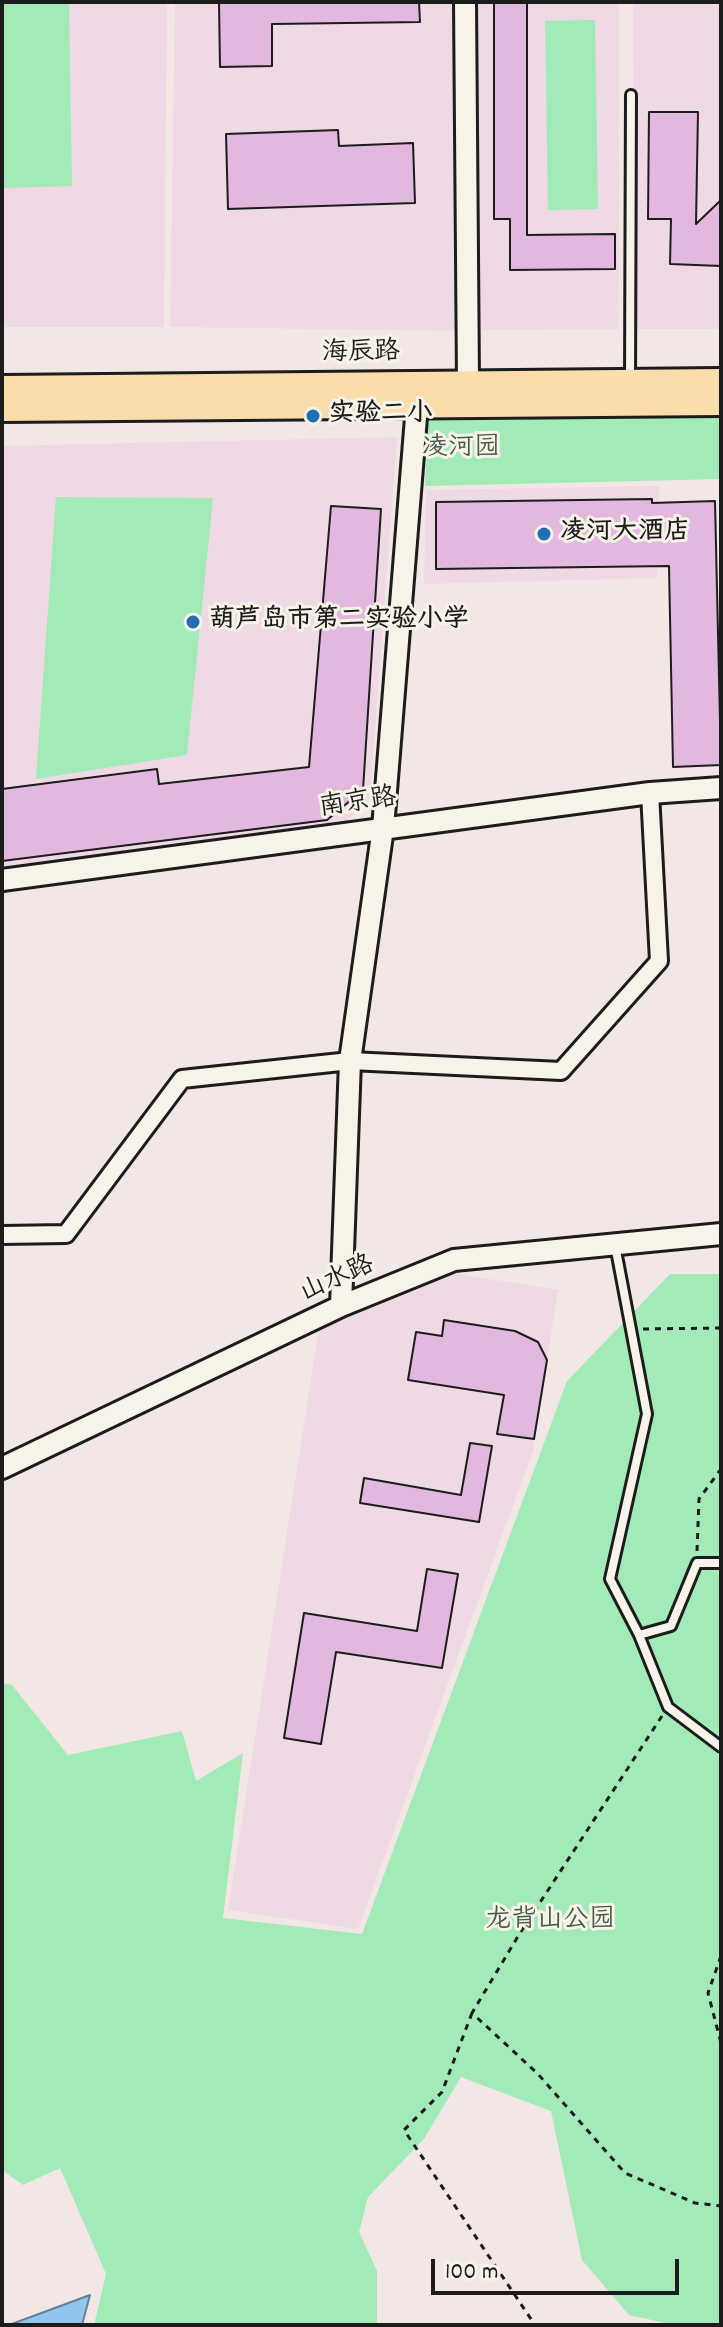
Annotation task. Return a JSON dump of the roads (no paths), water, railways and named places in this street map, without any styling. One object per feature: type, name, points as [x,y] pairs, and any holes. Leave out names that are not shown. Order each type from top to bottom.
[{"type":"main road","name":"海辰路","points":[[2,388],[721,381]]},
{"type":"main road","name":"海辰路","points":[[2,409],[721,403]]},
{"type":"street","points":[[465,2],[468,382]]},
{"type":"street","points":[[341,1306],[350,1061],[383,828],[417,405]]},
{"type":"street","name":"南京路","points":[[2,880],[650,793],[721,788]]},
{"type":"street","points":[[2,1235],[66,1234],[182,1079],[350,1061],[561,1071],[659,961],[650,793]]},
{"type":"street","name":"山水路","points":[[2,1468],[341,1306],[454,1260],[721,1234]]},
{"type":"lane","points":[[630,381],[631,95]]},
{"type":"lane","points":[[615,1244],[647,1414],[610,1579],[639,1635],[668,1707],[721,1747]]},
{"type":"lane","points":[[639,1635],[671,1626],[697,1563],[721,1563]]},
{"type":"water","points":[[90,2295],[82,2325],[9,2325]]},
{"type":"place","name":"实验二小","points":[[313,416]]},
{"type":"place","name":"凌河大酒店","points":[[544,534]]},
{"type":"place","name":"葫芦岛市第二实验小学","points":[[193,622]]},
{"type":"park label","name":"凌河园","points":[[461,450]]},
{"type":"park label","name":"龙背山公园","points":[[550,1922]]}]
